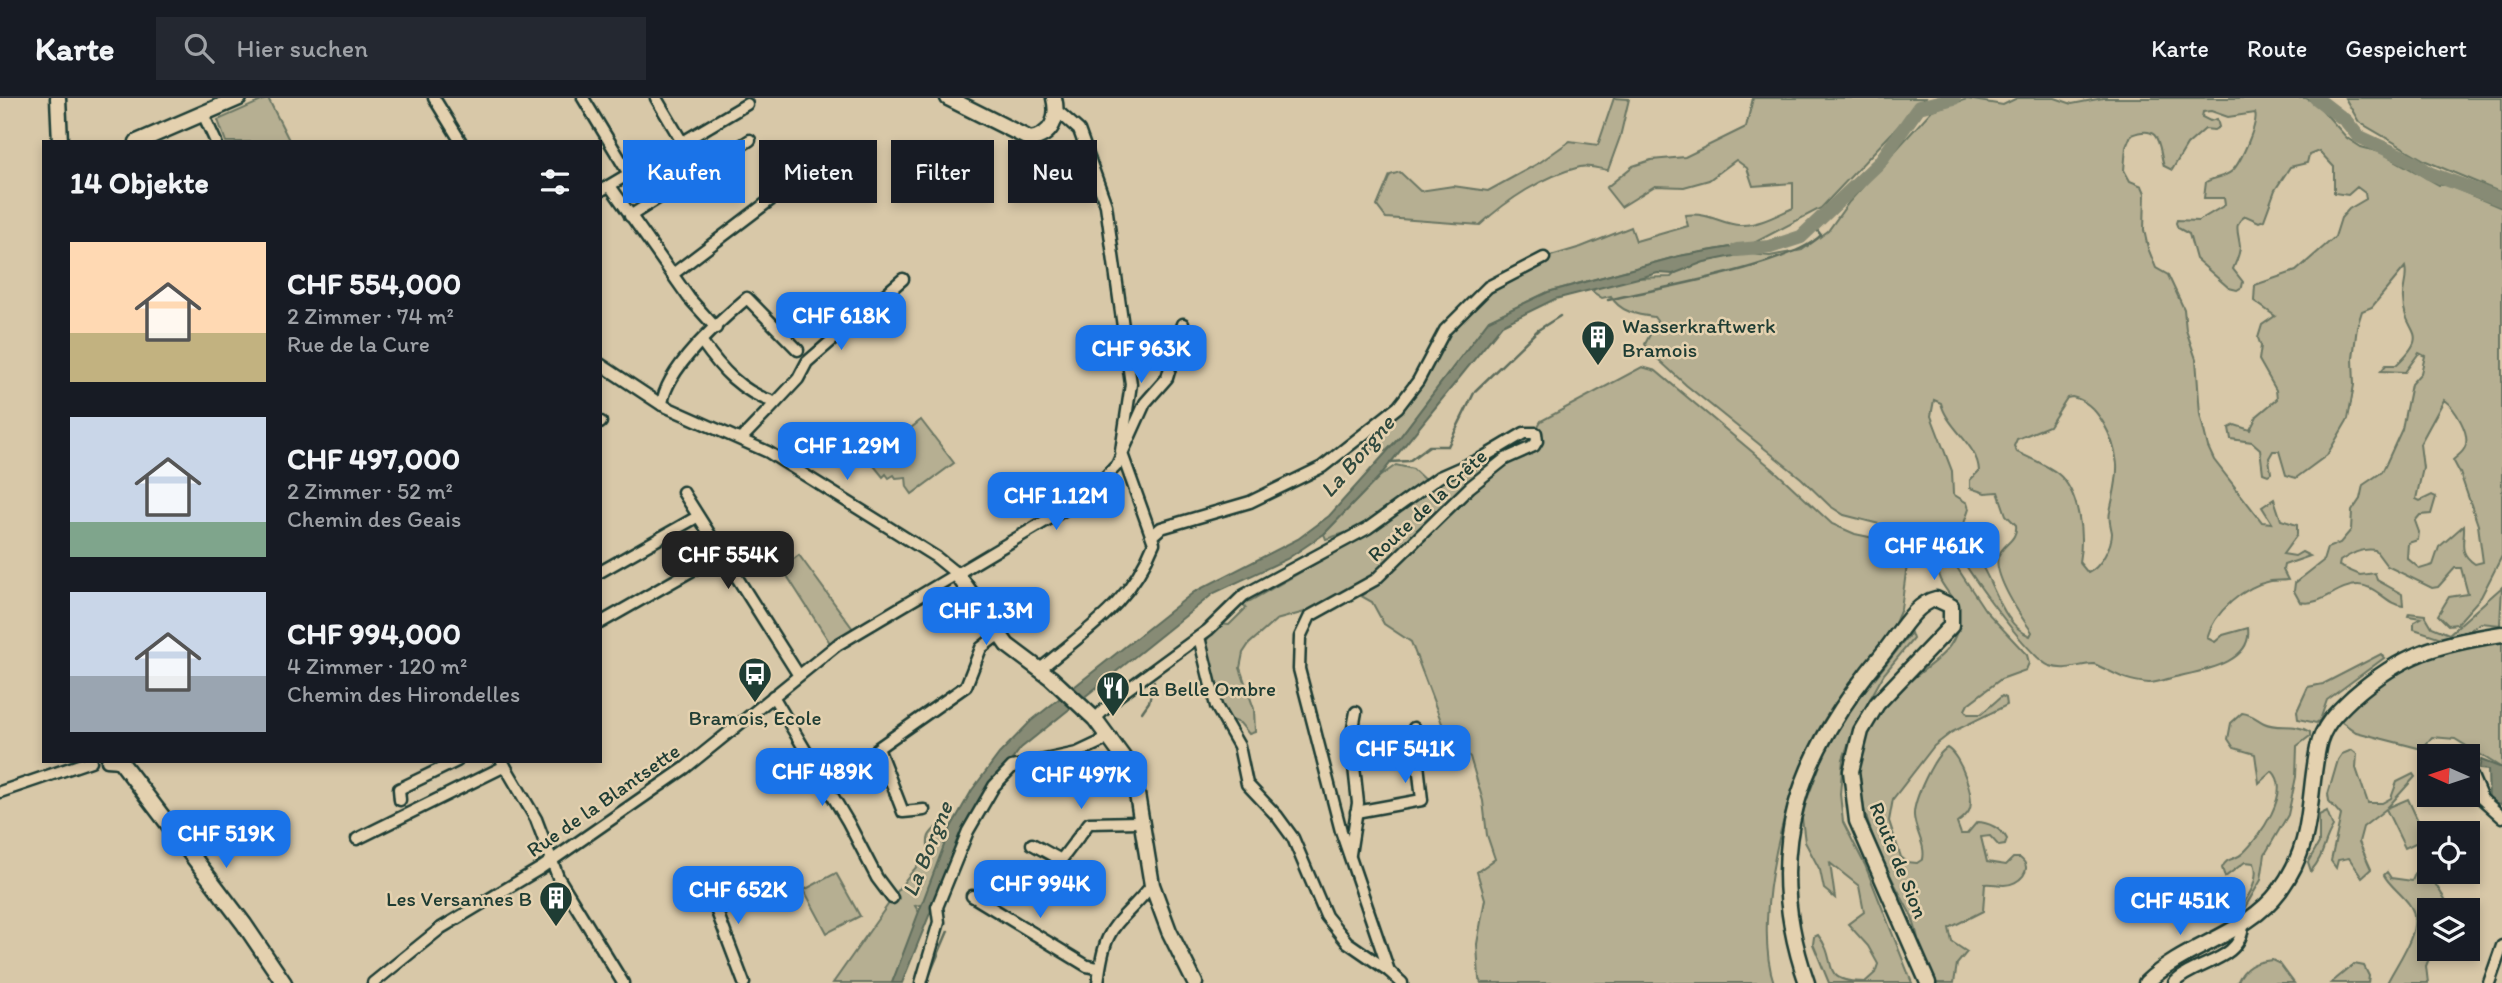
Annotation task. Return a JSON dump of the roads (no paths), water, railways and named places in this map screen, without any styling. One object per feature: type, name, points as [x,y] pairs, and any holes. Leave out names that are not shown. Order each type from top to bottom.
[{"type":"main road","points":[[58,98],[60,140]]},
{"type":"main road","points":[[142,140],[239,98]]},
{"type":"main road","points":[[948,98],[1030,139],[1046,134],[1054,123],[1054,98]]},
{"type":"main road","points":[[61,126],[68,140]]},
{"type":"main road","points":[[957,574],[999,634],[1021,658],[1060,687],[1096,719],[1111,737],[1134,778],[1139,822],[1152,885],[1169,931],[1195,983]]},
{"type":"main road","name":"Route de Sion","points":[[1807,983],[1794,940],[1787,882],[1791,828],[1804,778],[1823,736],[1852,690],[1923,605],[1937,599],[1951,606],[1951,625],[1877,704],[1861,731],[1852,771],[1857,821],[1928,983]]},
{"type":"main road","points":[[2146,983],[2172,962],[2243,925],[2278,893],[2300,855],[2310,821],[2317,750],[2332,717],[2386,670],[2407,657],[2502,634]]},
{"type":"main road","points":[[122,763],[244,924],[283,982]]},
{"type":"street","points":[[434,98],[460,140]]},
{"type":"street","points":[[583,98],[623,164]]},
{"type":"street","points":[[656,98],[681,140]]},
{"type":"street","points":[[685,140],[747,104]]},
{"type":"street","points":[[203,114],[215,140]]},
{"type":"street","points":[[1040,670],[1116,607],[1140,573],[1153,542],[1153,535],[1121,449],[1131,384],[1108,216],[1084,139],[1077,126],[1061,114]]},
{"type":"street","points":[[630,216],[750,140]]},
{"type":"street","points":[[623,178],[605,188],[630,216],[716,328]]},
{"type":"street","points":[[673,274],[766,203]]},
{"type":"street","points":[[1153,535],[1161,528],[1250,502],[1322,467],[1398,407],[1418,381],[1445,330],[1488,287],[1544,258]]},
{"type":"street","points":[[741,439],[798,379],[807,362],[903,279]]},
{"type":"street","points":[[662,405],[669,381],[702,342],[747,298],[798,350]]},
{"type":"street","name":"Rue de la Blantsette","points":[[373,983],[441,928],[551,862],[685,768],[798,674],[867,626],[1086,497],[1104,481],[1123,456],[1145,404],[1167,377],[1182,324]]},
{"type":"street","points":[[702,342],[727,375],[770,408]]},
{"type":"street","points":[[602,365],[662,405],[741,439],[848,501],[957,574]]},
{"type":"street","name":"Route de la Crête","points":[[1096,719],[1118,696],[1199,637],[1244,595],[1368,528],[1439,477],[1482,458],[1524,433],[1536,433],[1537,441],[1534,446],[1505,459],[1469,487],[1382,574],[1305,623],[1298,646],[1299,669],[1350,855],[1389,971],[1402,983]]},
{"type":"street","points":[[682,492],[798,674]]},
{"type":"street","points":[[602,571],[697,517]]},
{"type":"street","points":[[602,622],[721,554]]},
{"type":"street","points":[[924,810],[903,812],[878,748],[966,686],[981,648],[999,634]]},
{"type":"street","points":[[1199,637],[1216,706],[1238,746],[1247,784],[1278,816],[1293,838],[1326,916],[1347,942],[1389,971]]},
{"type":"street","points":[[773,696],[848,822],[877,878],[892,898]]},
{"type":"street","name":"Route de la Crête","points":[[1350,855],[1356,812],[1357,782],[1351,739],[1356,712]]},
{"type":"street","points":[[1356,812],[1422,800],[1414,728]]},
{"type":"street","points":[[921,983],[939,922],[937,907],[968,831],[994,786],[1012,767],[1077,753],[1111,737]]},
{"type":"street","points":[[0,792],[85,763]]},
{"type":"street","points":[[400,800],[399,789],[453,763]]},
{"type":"street","points":[[357,839],[504,763],[536,819],[551,862],[623,983]]},
{"type":"street","points":[[2480,794],[2502,817]]},
{"type":"street","points":[[1032,844],[1061,860],[1090,823],[1139,822]]},
{"type":"street","points":[[705,880],[744,983]]},
{"type":"street","points":[[1098,983],[1098,968],[1106,940],[1115,923],[1152,885]]},
{"type":"street","points":[[972,896],[1087,965],[1098,968]]},
{"type":"street","points":[[2174,983],[2188,971],[2231,951],[2240,941],[2243,925]]},
{"type":"street","points":[[2489,983],[2502,946]]},
{"type":"waterway","name":"La Borgne","points":[[1737,250],[1770,247],[1801,237],[1879,163],[1919,107],[1954,98]]},
{"type":"waterway","name":"La Borgne","points":[[2316,98],[2346,121],[2358,136],[2412,161],[2429,173],[2502,200]]},
{"type":"waterway","points":[[1608,300],[1721,275],[1782,257],[1821,235],[1813,225]]},
{"type":"waterway","points":[[1390,462],[1409,461],[1429,446],[1448,446],[1475,391],[1538,330],[1560,316]]},
{"type":"waterway","points":[[1142,712],[1149,702],[1154,681]]},
{"type":"waterway","points":[[926,983],[948,931]]},
{"type":"place","name":"Wasserkraftwerk Bramois","points":[[1598,367]]},
{"type":"place","name":"Bramois, Ecole","points":[[755,704]]},
{"type":"place","name":"La Belle Ombre","points":[[1113,718]]},
{"type":"place","name":"Les Versannes B","points":[[556,928]]}]
